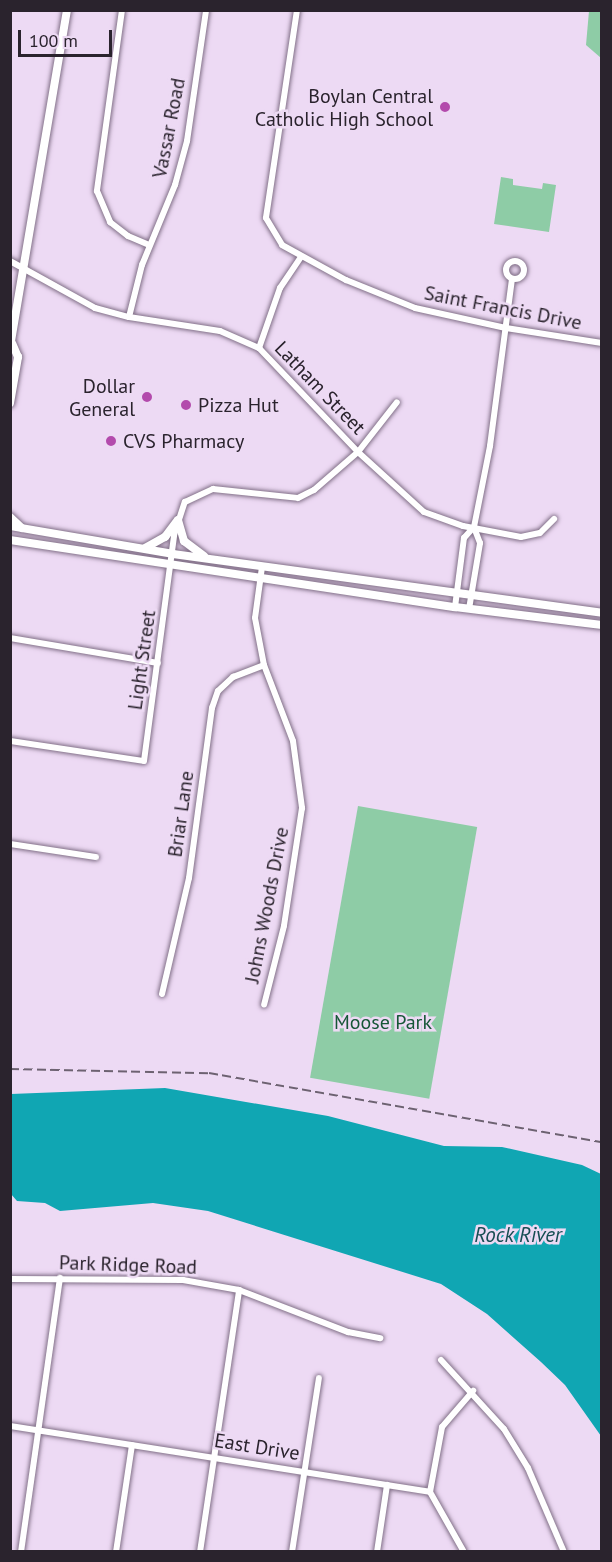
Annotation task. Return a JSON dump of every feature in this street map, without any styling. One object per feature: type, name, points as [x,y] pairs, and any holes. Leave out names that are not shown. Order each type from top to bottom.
[{"type":"main road","points":[[10,403],[18,357],[11,345],[26,271],[67,10]]},
{"type":"main road","points":[[10,517],[22,529]]},
{"type":"main road","points":[[145,548],[165,537],[178,519]]},
{"type":"main road","points":[[178,519],[190,548],[210,559]]},
{"type":"main road","points":[[10,526],[173,554],[457,596],[602,613]]},
{"type":"main road","points":[[12,541],[469,609],[602,625]]},
{"type":"street","points":[[122,10],[97,191],[110,222],[128,236],[149,245]]},
{"type":"street","name":"Vassar Road","points":[[129,317],[149,245],[175,185],[187,141],[206,10]]},
{"type":"street","name":"Saint Francis Drive","points":[[297,10],[266,218],[282,245],[301,257],[415,308],[506,328],[602,343]]},
{"type":"street","points":[[259,348],[280,288],[301,257]]},
{"type":"street","name":"Latham Street","points":[[10,261],[74,299],[129,317],[220,331],[259,348],[358,452],[424,512],[474,527],[521,537],[540,532],[554,519]]},
{"type":"street","points":[[455,607],[464,538],[474,527],[490,446],[512,279]]},
{"type":"street","points":[[178,519],[189,499],[213,489],[298,498],[314,490],[358,452],[397,402]]},
{"type":"street","name":"Light Street","points":[[10,741],[144,761],[178,519]]},
{"type":"street","points":[[469,609],[480,543],[474,527]]},
{"type":"street","name":"Johns Woods Drive","points":[[262,567],[255,618],[264,664],[293,741],[302,808],[284,926],[264,1005]]},
{"type":"street","points":[[10,638],[158,663]]},
{"type":"street","name":"Briar Lane","points":[[162,994],[189,878],[212,708],[218,691],[233,677],[264,664]]},
{"type":"street","points":[[10,844],[96,857]]},
{"type":"street","points":[[21,1551],[60,1278]]},
{"type":"street","name":"Park Ridge Road","points":[[10,1279],[165,1279],[239,1290],[348,1332],[380,1338]]},
{"type":"street","points":[[200,1551],[239,1290]]},
{"type":"street","points":[[441,1360],[473,1392],[504,1429],[528,1468],[564,1551]]},
{"type":"street","points":[[292,1551],[319,1378]]},
{"type":"street","points":[[464,1551],[430,1492],[442,1427],[473,1392]]},
{"type":"street","name":"East Drive","points":[[10,1426],[430,1492]]},
{"type":"street","points":[[116,1551],[132,1445]]},
{"type":"street","points":[[377,1551],[387,1485]]},
{"type":"green space","points":[[589,11],[601,11],[601,58],[586,45]]},
{"type":"green space","points":[[501,177],[513,179],[513,185],[542,189],[543,183],[556,185],[549,232],[494,224]]},
{"type":"green space","name":"Moose Park","points":[[358,806],[477,827],[429,1099],[310,1078]]},
{"type":"water","name":"Rock River","points":[[165,1088],[328,1116],[444,1146],[502,1147],[582,1165],[601,1174],[601,1436],[565,1385],[541,1362],[487,1314],[441,1284],[208,1211],[153,1203],[60,1211],[45,1203],[17,1201],[11,1194],[11,1094]]},
{"type":"railway","points":[[10,1069],[209,1073],[602,1142]]},
{"type":"place","name":"Boylan Central Catholic High School","points":[[445,107]]},
{"type":"place","name":"Dollar General","points":[[147,397]]},
{"type":"place","name":"Pizza Hut","points":[[186,405]]},
{"type":"place","name":"CVS Pharmacy","points":[[111,441]]}]
